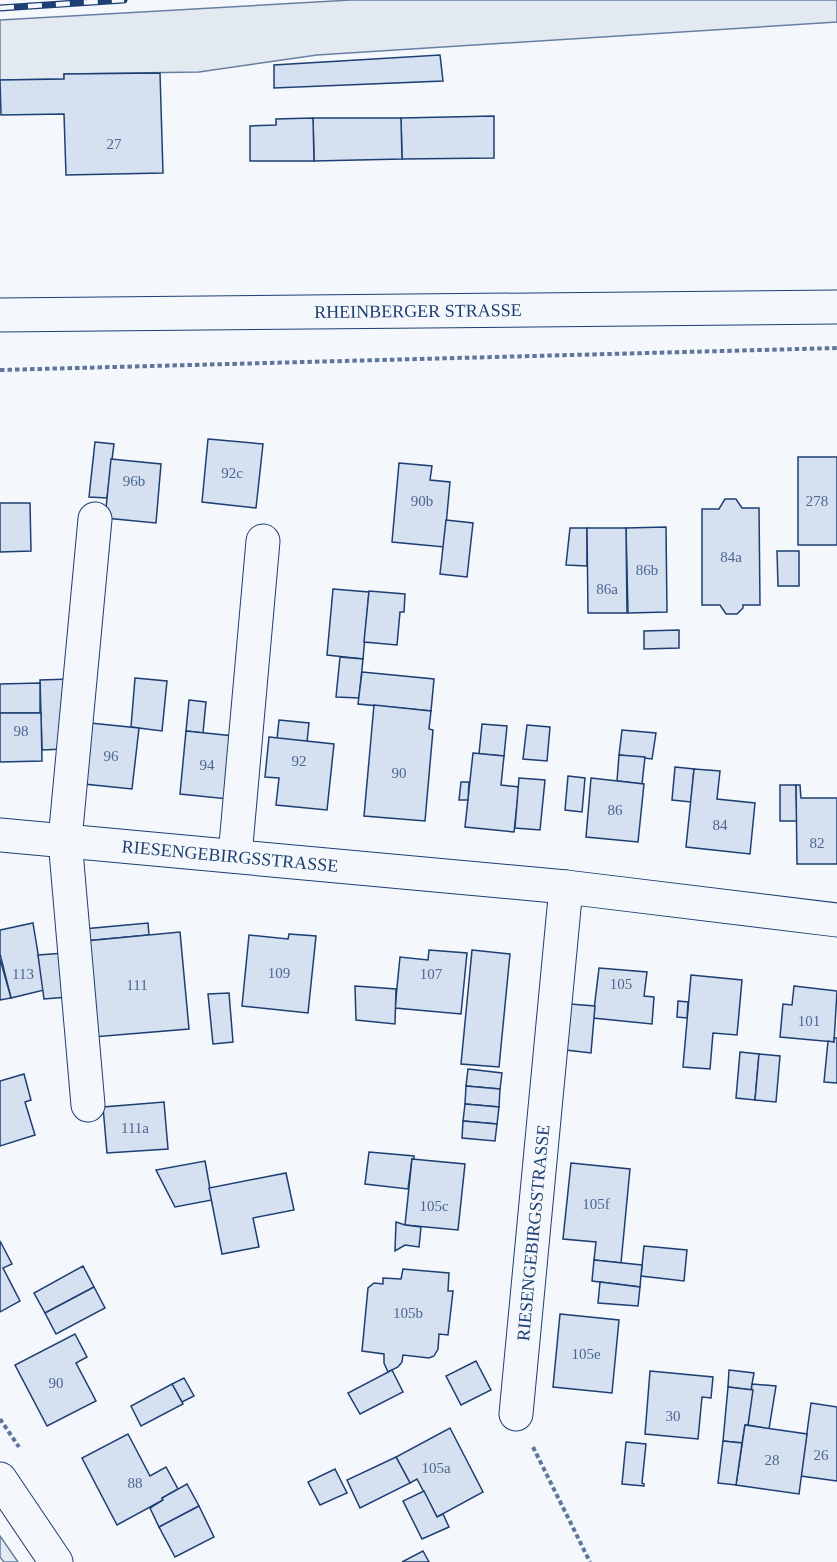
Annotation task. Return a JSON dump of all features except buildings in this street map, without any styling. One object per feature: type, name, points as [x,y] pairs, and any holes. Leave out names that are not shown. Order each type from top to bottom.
[{"type":"street","name":"RHEINBERGER STRASSE","points":[[0,315],[837,307]]},
{"type":"street","points":[[88,1105],[65,840],[95,519]]},
{"type":"street","points":[[235,856],[263,541]]},
{"type":"street","name":"RIESENGEBIRGSSTRASSE","points":[[0,835],[566,887],[837,920]]},
{"type":"street","name":"RIESENGEBIRGSSTRASSE","points":[[516,1414],[566,887]]},
{"type":"street","points":[[0,1479],[56,1562]]},
{"type":"path","points":[[0,370],[837,348]]},
{"type":"path","points":[[516,1414],[590,1562]]},
{"type":"shaded area","points":[[351,0],[837,0],[837,22],[317,55],[199,72],[64,74],[64,79],[0,80],[0,20]]},
{"type":"shaded area","points":[[0,1536],[18,1562],[4,1562],[0,1557]]},
{"type":"railway","points":[[0,8],[124,0]]}]
